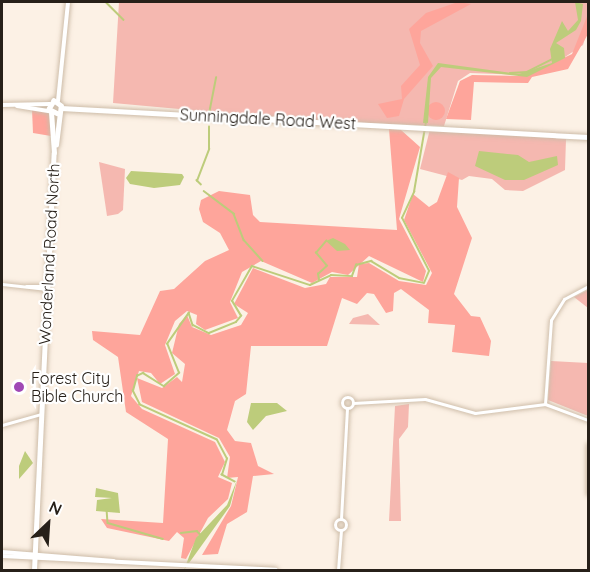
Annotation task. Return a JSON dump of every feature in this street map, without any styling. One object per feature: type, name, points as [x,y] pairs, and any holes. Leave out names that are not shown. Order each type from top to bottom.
[{"type":"main road","points":[[53,112],[57,103],[68,2]]},
{"type":"main road","name":"Sunningdale Road West","points":[[57,103],[99,111],[588,136]]},
{"type":"main road","name":"Sunningdale Road West","points":[[2,105],[57,103],[119,111]]},
{"type":"main road","name":"Wonderland Road North","points":[[34,570],[54,153],[53,112],[57,103]]},
{"type":"main road","name":"Sunningdale Road West","points":[[14,105],[53,112]]},
{"type":"main road","points":[[2,554],[276,570]]},
{"type":"street","points":[[2,284],[48,288]]},
{"type":"street","points":[[545,404],[551,320],[564,299],[588,286]]},
{"type":"street","points":[[341,530],[335,524],[341,519],[347,408],[345,398],[353,403],[425,399],[474,413],[545,404],[588,420]]},
{"type":"street","points":[[347,408],[353,403]]},
{"type":"street","points":[[2,425],[41,414]]},
{"type":"street","points":[[588,444],[588,494]]},
{"type":"street","points":[[338,570],[341,530],[346,524],[341,519]]},
{"type":"shaded area","points":[[119,2],[588,2],[588,29],[583,45],[553,65],[525,75],[470,73],[458,81],[444,126],[311,121],[113,103]]},
{"type":"shaded area","points":[[458,2],[471,4],[421,31],[420,43],[433,66],[404,99],[399,116],[387,118],[378,104],[402,99],[401,86],[420,65],[409,29],[426,13]]},
{"type":"shaded area","points":[[575,2],[583,4],[581,21],[576,30],[556,43],[564,48],[565,58],[527,77],[441,67],[431,78],[428,123],[423,123],[428,77],[438,63],[519,74],[552,63],[550,49],[562,21],[568,31],[578,20]]},
{"type":"shaded area","points":[[588,14],[588,34],[568,69],[532,77],[528,83],[474,82],[471,120],[446,119],[460,81],[472,75],[525,76],[572,54]]},
{"type":"shaded area","points":[[436,102],[442,105],[445,111],[442,117],[436,120],[430,117],[427,111],[430,105]]},
{"type":"shaded area","points":[[32,109],[52,110],[51,136],[33,133]]},
{"type":"shaded area","points":[[389,129],[401,130],[420,147],[399,219],[426,271],[423,282],[369,256],[348,275],[332,272],[312,283],[261,261],[242,272],[230,302],[238,318],[205,330],[196,324],[197,315],[187,311],[175,321],[165,345],[175,374],[160,384],[151,373],[139,371],[131,396],[142,409],[215,442],[225,462],[218,477],[232,483],[228,499],[208,518],[186,559],[181,558],[184,538],[177,532],[169,541],[107,528],[101,519],[163,523],[168,439],[126,412],[118,357],[93,340],[92,331],[140,335],[160,291],[174,289],[205,261],[229,250],[220,233],[203,222],[199,209],[201,200],[219,191],[250,195],[253,215],[260,222],[397,230]]},
{"type":"shaded area","points":[[430,129],[566,139],[565,170],[523,191],[505,190],[492,179],[469,176],[462,180],[420,169]]},
{"type":"shaded area","points":[[479,151],[518,155],[529,162],[557,156],[558,165],[524,180],[505,180],[475,166]]},
{"type":"shaded area","points":[[99,162],[125,169],[123,210],[118,214],[107,216]]},
{"type":"shaded area","points":[[131,171],[182,174],[184,177],[180,185],[154,188],[130,184],[126,178]]},
{"type":"shaded area","points":[[448,172],[459,178],[457,207],[472,238],[454,294],[471,316],[480,317],[491,341],[489,356],[452,352],[455,325],[428,323],[429,310],[401,289],[394,293],[393,311],[386,313],[374,294],[367,293],[357,304],[342,298],[327,346],[251,346],[246,394],[235,401],[227,430],[235,441],[251,443],[258,466],[274,474],[253,476],[247,512],[227,524],[218,554],[202,555],[231,506],[238,477],[227,478],[230,457],[219,438],[142,402],[137,378],[162,388],[177,377],[182,382],[185,364],[172,353],[179,324],[187,315],[192,327],[211,335],[241,325],[248,313],[234,304],[253,268],[305,288],[326,284],[330,277],[357,277],[359,264],[369,263],[399,281],[426,285],[432,273],[404,220],[413,194],[429,207],[437,202]]},
{"type":"shaded area","points":[[333,238],[345,244],[350,250],[337,251],[326,241]]},
{"type":"shaded area","points":[[588,290],[588,308],[574,297]]},
{"type":"shaded area","points":[[368,314],[380,325],[349,324],[353,318]]},
{"type":"shaded area","points":[[551,361],[588,363],[588,416],[548,400]]},
{"type":"shaded area","points":[[251,403],[277,403],[287,411],[266,416],[253,430],[247,422]]},
{"type":"shaded area","points":[[409,404],[408,427],[399,439],[401,521],[389,521],[395,406]]},
{"type":"shaded area","points":[[25,451],[33,463],[19,479],[19,466]]},
{"type":"shaded area","points":[[237,480],[230,506],[184,570],[196,538],[227,505]]},
{"type":"shaded area","points":[[96,488],[118,493],[120,513],[96,511],[97,500],[112,498],[95,497]]},
{"type":"waterway","points":[[106,2],[124,20]]},
{"type":"waterway","points":[[510,73],[527,72],[553,59]]},
{"type":"waterway","points":[[209,114],[216,78]]},
{"type":"waterway","points":[[235,482],[222,475],[227,459],[217,440],[140,405],[133,391],[137,376],[143,373],[164,386],[179,373],[167,344],[189,313],[193,325],[209,333],[236,322],[241,316],[232,301],[252,266],[310,285],[331,275],[352,276],[356,265],[371,261],[399,278],[424,283],[429,271],[402,218],[414,192],[426,122]]},
{"type":"waterway","points":[[201,185],[197,181],[209,149],[209,127]]},
{"type":"waterway","points":[[204,191],[234,214],[244,240],[263,261]]},
{"type":"waterway","points":[[319,280],[318,274],[327,266],[316,253],[326,241]]},
{"type":"waterway","points":[[107,509],[108,523],[163,539]]},
{"type":"waterway","points":[[181,533],[197,531],[202,536]]},
{"type":"place","name":"Forest City Bible Church","points":[[19,387]]}]
